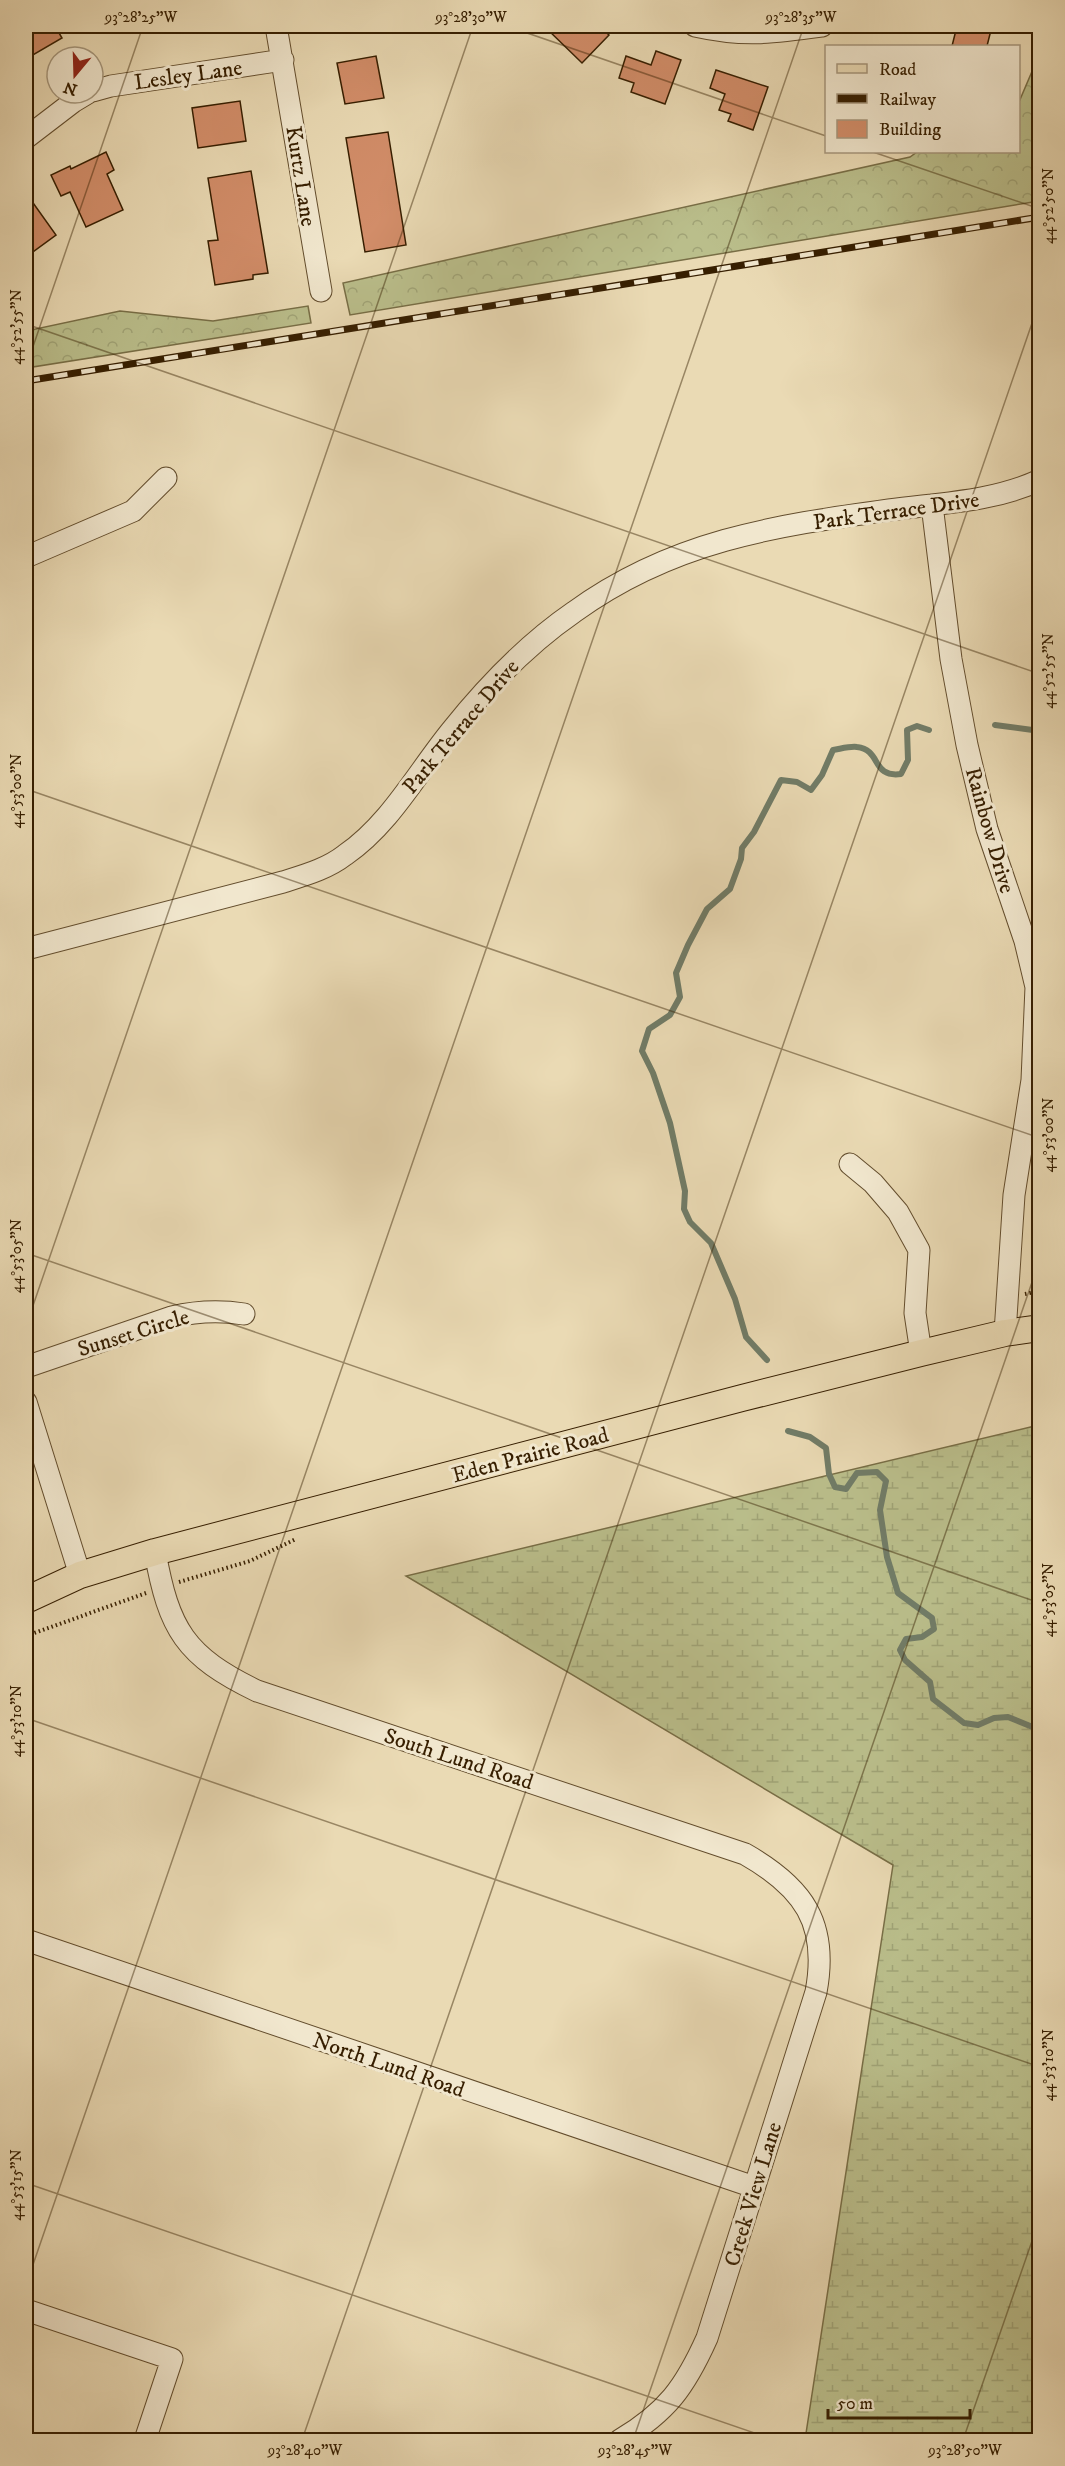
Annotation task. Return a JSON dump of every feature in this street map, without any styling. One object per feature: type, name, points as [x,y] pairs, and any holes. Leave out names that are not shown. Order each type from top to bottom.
[{"type":"main road","name":"Eden Prairie Road","points":[[26,1600],[80,1575],[154,1552],[921,1353],[1005,1333],[1040,1328]]},
{"type":"street","name":"Kurtz Lane","points":[[276,26],[321,291]]},
{"type":"street","points":[[695,26],[727,33],[765,34],[822,26]]},
{"type":"street","name":"Lesley Lane","points":[[105,88],[283,60]]},
{"type":"street","points":[[26,138],[69,105]]},
{"type":"street","points":[[26,557],[133,510],[166,478]]},
{"type":"street","name":"Park Terrace Drive","points":[[26,949],[283,882],[316,872],[345,856],[371,834],[478,698],[528,647],[574,611],[625,580],[677,555],[734,537],[791,524],[983,499],[1040,480]]},
{"type":"street","name":"Rainbow Drive","points":[[932,505],[951,659],[967,745],[987,829],[1025,941],[1036,987],[1032,1080],[1014,1195],[1005,1333]]},
{"type":"street","points":[[850,1164],[873,1183],[898,1212],[919,1250],[915,1313],[921,1353]]},
{"type":"street","name":"Sunset Circle","points":[[26,1367],[188,1313],[219,1310],[244,1314]]},
{"type":"street","points":[[26,1402],[80,1575]]},
{"type":"street","name":"South Lund Road","points":[[154,1552],[161,1588],[179,1632],[201,1658],[228,1677],[257,1691],[745,1854],[780,1877],[795,1892],[812,1918]]},
{"type":"street","name":"Creek View Lane","points":[[620,2440],[649,2422],[674,2398],[693,2369],[707,2338],[816,1992],[821,1967],[812,1918]]},
{"type":"street","name":"North Lund Road","points":[[26,1940],[754,2187]]},
{"type":"street","points":[[26,2310],[172,2359],[146,2440]]},
{"type":"path","points":[[26,1636],[161,1588],[250,1561],[306,1535]]},
{"type":"green space","points":[[1039,55],[1039,201],[350,315],[343,283],[910,157],[916,153],[1020,153],[1020,100]]},
{"type":"green space","points":[[308,306],[311,323],[26,368],[26,331],[120,311],[213,321]]},
{"type":"green space","points":[[1039,1425],[1039,2440],[805,2440],[893,1865],[406,1576]]},
{"type":"building","points":[[26,26],[55,26],[62,38],[50,45],[45,45],[45,48],[26,59]]},
{"type":"building","points":[[544,26],[599,26],[609,35],[582,63]]},
{"type":"building","points":[[957,26],[991,30],[987,45],[952,45]]},
{"type":"building","points":[[656,51],[681,60],[665,104],[631,92],[634,83],[619,78],[626,56],[651,65]]},
{"type":"building","points":[[376,56],[384,98],[345,104],[337,63]]},
{"type":"building","points":[[716,70],[768,87],[753,130],[728,121],[731,114],[719,110],[725,94],[710,88]]},
{"type":"building","points":[[240,101],[246,141],[198,148],[192,108]]},
{"type":"building","points":[[388,132],[406,245],[365,252],[346,138]]},
{"type":"building","points":[[106,152],[114,170],[107,174],[123,210],[86,227],[70,192],[61,196],[51,175],[70,166],[71,169]]},
{"type":"building","points":[[251,171],[268,273],[253,275],[253,279],[215,285],[208,241],[218,240],[208,178]]},
{"type":"building","points":[[26,193],[56,235],[26,257]]},
{"type":"waterway","points":[[995,725],[1040,731]]},
{"type":"waterway","points":[[767,1360],[746,1337],[735,1299],[711,1243],[690,1222],[684,1209],[685,1191],[670,1123],[653,1073],[642,1051],[649,1029],[670,1015],[680,997],[676,973],[688,945],[707,909],[730,889],[741,859],[742,848],[754,832],[781,780],[797,782],[811,790],[822,775],[833,750],[851,747],[865,749],[885,772],[901,774],[908,760],[907,730],[917,726],[929,730]]},
{"type":"waterway","points":[[788,1431],[810,1437],[826,1448],[829,1474],[835,1487],[846,1489],[857,1473],[877,1472],[886,1481],[880,1510],[887,1557],[898,1593],[932,1618],[934,1629],[922,1637],[906,1639],[900,1650],[905,1660],[930,1682],[933,1699],[964,1723],[978,1725],[994,1718],[1008,1717],[1040,1730]]},
{"type":"railway","points":[[26,381],[1040,217]]}]
